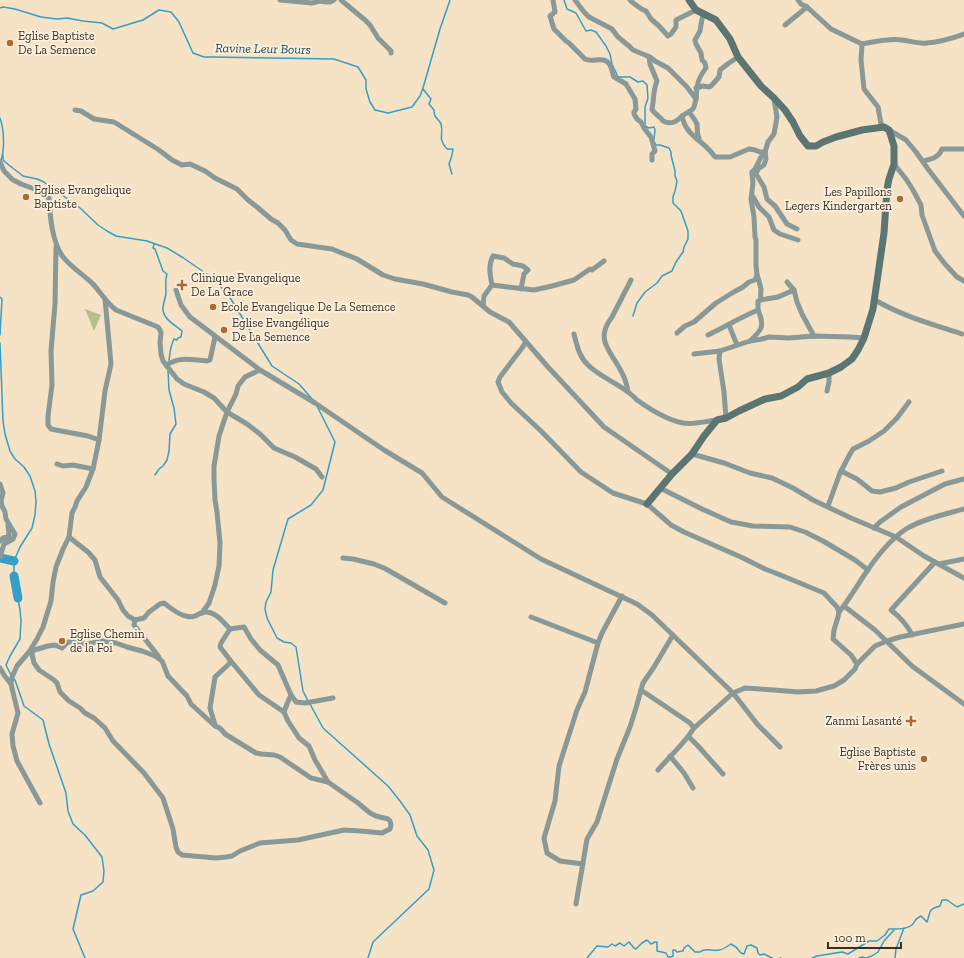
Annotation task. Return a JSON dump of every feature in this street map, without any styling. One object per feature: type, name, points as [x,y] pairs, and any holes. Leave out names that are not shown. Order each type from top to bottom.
[{"type":"street","points":[[280,0],[312,3],[320,1],[330,2],[334,0]]},
{"type":"street","points":[[341,0],[370,25],[378,38],[391,51],[391,53]]},
{"type":"street","points":[[553,0],[555,12],[550,16],[554,29],[588,61],[606,61],[611,67],[614,77],[626,84],[633,95],[636,109],[634,114],[651,137],[654,146],[655,151],[652,154],[652,160]]},
{"type":"street","points":[[575,0],[589,17],[614,30],[618,37],[633,50],[668,68],[687,87],[696,99]]},
{"type":"street","points":[[630,0],[642,10],[646,11],[651,19],[668,36],[676,27],[676,20],[696,10]]},
{"type":"street","points":[[689,0],[696,10],[716,20],[730,39],[738,57],[761,86],[785,110],[800,136],[808,146],[816,146],[836,137],[862,130],[887,128]]},
{"type":"street","points":[[798,0],[831,29],[862,44],[901,40],[926,43],[953,38],[964,34]]},
{"type":"street","points":[[785,25],[807,7]]},
{"type":"street","points":[[648,57],[657,81],[652,109],[653,112],[663,121],[674,123],[694,107],[697,91],[696,88],[700,77],[706,68],[695,40],[700,31],[704,14]]},
{"type":"street","points":[[862,44],[861,60],[864,89],[878,107],[881,124],[906,140],[964,216]]},
{"type":"street","points":[[687,87],[696,88],[711,86],[719,77],[720,70],[738,57]]},
{"type":"street","points":[[761,300],[761,290],[756,265],[756,240],[754,237],[754,217],[751,199],[753,183],[752,172],[765,152],[768,142],[774,134],[777,117],[774,98]]},
{"type":"street","points":[[75,110],[81,111],[94,119],[114,122],[159,150],[172,160],[182,164],[190,164],[237,189],[264,214],[278,223],[285,230],[291,240],[297,244],[332,249],[357,259],[383,275],[472,297],[490,312],[509,322],[604,427],[672,474]]},
{"type":"street","points":[[689,112],[696,123],[696,134],[700,141]]},
{"type":"street","points":[[682,116],[683,123],[686,128],[711,151],[715,157],[730,157],[749,149],[765,152]]},
{"type":"street","points":[[574,334],[580,353],[588,365],[656,412],[676,421],[685,423],[700,423],[726,418],[766,399],[781,396],[798,387],[807,380],[841,368],[852,359],[864,338],[870,320],[874,300],[884,233],[887,190],[894,164],[894,146],[887,128]]},
{"type":"street","points":[[923,161],[936,157],[941,153],[942,149],[964,148]]},
{"type":"street","points":[[765,152],[766,159],[764,165],[756,174],[764,187],[768,198],[787,224],[797,229]]},
{"type":"street","points":[[0,162],[4,171],[13,180],[40,191],[49,198],[51,227],[59,250],[64,258],[93,284],[116,310],[158,327],[161,333],[160,342],[163,361],[169,363],[185,359],[204,361],[210,360],[215,337]]},
{"type":"street","points":[[894,164],[906,179],[921,205],[922,214],[935,251],[957,277],[964,281]]},
{"type":"street","points":[[752,195],[759,207],[769,217],[774,230],[780,234],[798,240]]},
{"type":"street","points":[[56,242],[55,304],[51,351],[52,385],[48,425],[51,429],[88,436],[99,440]]},
{"type":"street","points":[[483,306],[484,296],[492,285],[490,261],[493,256],[504,258],[513,264],[523,266],[528,270],[524,274],[521,288]]},
{"type":"street","points":[[492,285],[534,290],[574,280],[604,261]]},
{"type":"street","points":[[677,334],[716,303],[732,292],[743,288],[749,282],[755,280],[757,275]]},
{"type":"street","points":[[628,392],[627,383],[622,371],[606,347],[604,332],[631,280]]},
{"type":"street","points":[[788,282],[794,290],[802,314],[814,336]]},
{"type":"street","points":[[176,290],[181,305],[190,317],[215,337],[260,370],[315,402],[384,450],[422,473],[442,496],[541,559],[622,596],[637,604],[652,615],[733,693],[761,728],[780,746]]},
{"type":"street","points":[[750,341],[762,327],[758,310],[758,301],[778,297],[794,290]]},
{"type":"street","points":[[40,803],[17,761],[13,746],[12,734],[18,713],[11,684],[12,677],[17,666],[31,651],[45,620],[51,601],[56,568],[69,537],[72,513],[86,487],[93,469],[99,440],[105,391],[111,364],[105,299]]},
{"type":"street","points":[[874,300],[909,316],[962,334]]},
{"type":"street","points":[[708,334],[758,310]]},
{"type":"street","points":[[729,325],[736,345]]},
{"type":"street","points":[[694,354],[720,351],[750,341],[769,337],[789,338],[814,336],[864,338]]},
{"type":"street","points":[[526,342],[500,377],[498,382],[502,392],[510,403],[541,431],[582,472],[613,493],[647,504],[666,521],[684,532],[824,594],[837,607],[838,617],[833,639],[851,655],[857,664]]},
{"type":"street","points":[[720,351],[719,359],[726,418]]},
{"type":"street","points":[[169,363],[177,379],[184,384],[204,392],[214,398],[227,412],[247,424],[274,448],[295,457],[316,469],[322,477]]},
{"type":"street","points":[[202,613],[209,603],[219,566],[220,543],[215,500],[214,466],[219,436],[238,386],[245,377],[260,370]]},
{"type":"street","points":[[827,391],[829,373]]},
{"type":"street","points":[[828,506],[841,471],[853,449],[884,431],[897,418],[909,402]]},
{"type":"street","points":[[647,504],[672,474],[692,454],[717,420]]},
{"type":"street","points":[[692,454],[724,463],[750,473],[772,478],[813,500],[896,537],[924,556],[964,578]]},
{"type":"street","points":[[57,464],[63,466],[74,465],[93,469]]},
{"type":"street","points":[[841,471],[857,479],[872,491],[880,492],[896,488],[942,471]]},
{"type":"street","points":[[874,528],[906,504],[946,484],[964,479]]},
{"type":"street","points":[[0,484],[3,493],[1,501],[9,531],[0,557]]},
{"type":"street","points":[[660,488],[731,522],[753,526],[790,527],[805,532],[829,544],[868,570]]},
{"type":"street","points":[[838,612],[844,606],[877,558],[896,537],[906,529],[926,520],[964,509]]},
{"type":"street","points":[[69,537],[88,552],[95,560],[100,577],[118,600],[123,610],[128,616],[135,620],[144,618],[149,612],[160,604],[164,603],[184,616],[195,617],[207,612],[219,617],[230,629]]},
{"type":"street","points":[[0,541],[3,538],[7,540]]},
{"type":"street","points":[[343,558],[374,564],[386,569],[446,603]]},
{"type":"street","points":[[912,635],[905,623],[891,610],[937,563],[964,560]]},
{"type":"street","points":[[583,864],[560,861],[547,853],[544,838],[555,801],[559,766],[577,710],[585,692],[598,643],[622,596]]},
{"type":"street","points":[[844,606],[887,641],[912,666],[964,704]]},
{"type":"street","points":[[530,617],[598,643]]},
{"type":"street","points":[[31,651],[34,663],[39,670],[57,683],[60,692],[69,702],[94,718],[104,728],[113,741],[144,774],[163,798],[173,829],[178,852],[182,855],[226,858],[260,843],[298,840],[344,830],[382,833],[390,829],[391,825],[388,819],[370,813],[328,782],[311,778],[274,754],[256,753],[215,726],[191,704],[186,696],[168,676],[162,661],[134,625],[135,620]]},
{"type":"street","points":[[658,770],[689,737],[694,728],[733,693],[745,688],[798,692],[816,691],[834,686],[844,680],[875,646],[900,637],[964,624]]},
{"type":"street","points":[[328,782],[315,760],[309,746],[299,738],[284,712],[259,695],[220,647],[221,643],[230,629],[244,627],[250,639],[260,650],[278,664],[291,695],[296,702],[304,703],[333,698]]},
{"type":"street","points":[[576,904],[587,839],[597,822],[617,758],[630,727],[643,683],[673,635]]},
{"type":"street","points":[[31,651],[55,645],[62,648],[68,642],[87,644],[96,642],[111,642],[142,651],[155,656],[162,661]]},
{"type":"street","points":[[215,726],[210,708],[215,677],[230,663],[230,660]]},
{"type":"street","points":[[0,668],[11,684]]},
{"type":"street","points":[[641,690],[694,728]]},
{"type":"street","points":[[284,712],[291,695]]},
{"type":"street","points":[[689,737],[722,774]]},
{"type":"street","points":[[670,756],[684,773],[693,788]]},
{"type":"green space","points":[[85,309],[101,315],[94,331]]},
{"type":"waterway","name":"Ravine Leur Bours","points":[[0,8],[15,9],[41,17],[57,19],[67,18],[102,23],[113,29],[143,20],[159,10],[171,12],[179,22],[193,53],[204,57],[334,59],[358,67],[366,80],[366,89],[370,102],[375,110],[388,113],[412,107],[420,96],[450,0]]},
{"type":"waterway","points":[[564,0],[567,9],[576,13],[586,31],[591,30],[596,32],[606,46],[618,77],[630,77],[638,82],[643,81],[647,85],[648,98],[645,107],[645,126],[649,128],[654,127],[654,139]]},
{"type":"waterway","points":[[423,89],[431,99],[429,104],[434,110],[434,114],[441,124],[442,142],[447,149],[453,149],[449,164],[452,174]]},
{"type":"waterway","name":"Ravine Leur Bours","points":[[0,118],[4,139],[1,160]]},
{"type":"waterway","points":[[633,316],[637,303],[645,292],[657,283],[662,276],[672,271],[683,252],[688,239],[688,231],[681,211],[673,203],[677,181],[671,152],[669,148],[656,145],[655,143]]},
{"type":"waterway","points":[[3,155],[3,160],[23,176],[37,179],[58,191],[107,231],[116,236],[147,241],[167,248],[214,279],[229,296],[272,366],[299,384],[313,400]]},
{"type":"waterway","points":[[154,244],[153,248],[155,249],[163,271],[167,274],[166,294],[163,307],[164,315],[182,331],[181,337],[177,340],[174,339],[170,350],[169,361]]},
{"type":"waterway","name":"Ravine Leur Bours","points":[[0,297],[2,299],[0,335]]},
{"type":"waterway","name":"Ravine Leur Bours","points":[[0,343],[3,421],[5,434],[10,451],[30,476],[35,491],[36,502],[32,528],[20,547],[14,561],[14,576],[21,621],[20,639],[6,665],[11,675]]},
{"type":"waterway","points":[[155,475],[167,460],[170,434],[176,424],[174,408],[169,390],[168,371]]},
{"type":"waterway","points":[[308,701],[303,691],[296,647],[291,643],[284,642],[277,638],[267,618],[265,609],[266,602],[271,592],[273,570],[288,519],[311,505],[323,490],[335,442],[317,406]]},
{"type":"waterway","points":[[0,558],[14,561]]},
{"type":"waterway","points":[[14,576],[18,598]]},
{"type":"waterway","points":[[13,678],[24,706],[43,720],[49,744],[66,793],[68,811],[73,824],[85,835],[102,857],[104,871],[103,882],[93,891],[81,895],[73,929],[85,958]]},
{"type":"waterway","points":[[310,704],[323,728],[388,786],[400,801],[410,815],[417,836],[428,850],[434,870],[429,889],[373,942],[368,958]]},
{"type":"waterway","points":[[812,958],[842,952],[848,954],[869,941],[877,941],[885,935],[889,929],[910,927],[917,918],[921,916],[927,922],[930,911],[940,906],[942,900],[947,900],[957,907],[964,904]]},
{"type":"waterway","points":[[895,958],[896,949],[904,928]]},
{"type":"waterway","points":[[866,958],[878,952],[884,941],[894,930]]},
{"type":"waterway","points":[[587,958],[597,946],[608,947],[612,944],[615,946],[620,943],[624,946],[629,942],[636,949],[647,940],[651,944],[657,942],[657,951],[666,953],[668,957],[673,956],[673,950],[677,952],[683,951],[688,945],[695,952],[700,952],[705,950],[720,950],[731,944],[744,954],[747,946],[751,945],[757,948],[760,955],[764,954],[772,958]]},
{"type":"waterway","points":[[859,958],[865,958]]},
{"type":"place","name":"Eglise Baptiste De La Semence","points":[[10,43]]},
{"type":"place","name":"Eglise Evangelique Baptiste","points":[[26,197]]},
{"type":"place","name":"Les Papillons Legers Kindergarten","points":[[900,199]]},
{"type":"place","name":"Clinique Evangelique De La Grace","points":[[182,285]]},
{"type":"place","name":"Ecole Evangelique De La Semence","points":[[213,307]]},
{"type":"place","name":"Eglise Evangélique De La Semence","points":[[224,330]]},
{"type":"place","name":"Eglise Chemin de la Foi","points":[[62,641]]},
{"type":"place","name":"Zanmi Lasanté","points":[[911,721]]},
{"type":"place","name":"Eglise Baptiste Frères unis","points":[[924,759]]}]
